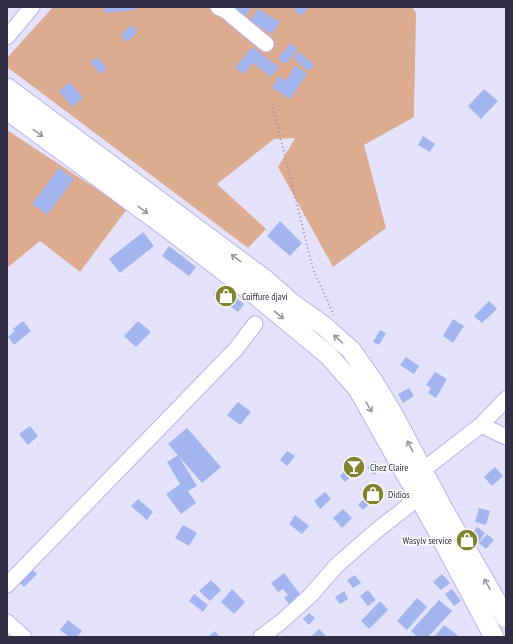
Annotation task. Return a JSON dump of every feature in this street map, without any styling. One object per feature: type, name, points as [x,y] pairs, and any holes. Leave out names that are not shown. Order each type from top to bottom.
[{"type":"main road","points":[[7,88],[267,281],[293,304],[324,326],[351,350],[374,381],[442,507],[505,613]]},
{"type":"main road","points":[[7,110],[169,229],[259,298],[328,355],[358,389],[416,493],[490,635]]},
{"type":"street","points":[[7,37],[32,7]]},
{"type":"street","points":[[218,7],[266,44]]},
{"type":"street","points":[[7,585],[236,349],[255,324]]},
{"type":"street","points":[[423,470],[481,424],[506,399]]},
{"type":"street","points":[[481,424],[506,437]]},
{"type":"street","points":[[261,637],[281,622],[310,596],[336,566],[376,531],[408,506],[416,493]]},
{"type":"street","points":[[7,622],[24,637]]},
{"type":"path","points":[[272,104],[313,269],[335,316]]},
{"type":"shaded area","points":[[53,7],[412,7],[416,13],[414,117],[364,145],[386,228],[333,267],[278,167],[295,138],[274,139],[217,184],[266,229],[248,248],[7,67],[7,58]]},
{"type":"shaded area","points":[[7,130],[127,209],[80,272],[40,241],[7,268]]},
{"type":"building","points":[[103,7],[134,7],[135,10],[105,13]]},
{"type":"building","points":[[235,7],[251,8],[243,20],[232,12]]},
{"type":"building","points":[[296,7],[309,7],[301,16],[294,10]]},
{"type":"building","points":[[258,9],[280,22],[272,34],[250,21]]},
{"type":"building","points":[[131,25],[138,32],[127,42],[121,35]]},
{"type":"building","points":[[291,43],[298,50],[285,64],[278,58]]},
{"type":"building","points":[[252,47],[279,67],[271,77],[253,63],[244,74],[235,68]]},
{"type":"building","points":[[299,52],[315,65],[308,71],[293,58]]},
{"type":"building","points":[[97,57],[107,68],[101,74],[90,62]]},
{"type":"building","points":[[295,65],[307,74],[290,99],[272,88],[279,76],[286,81]]},
{"type":"building","points":[[70,82],[83,98],[72,107],[59,91]]},
{"type":"building","points":[[484,89],[498,101],[481,119],[468,106]]},
{"type":"building","points":[[423,136],[435,144],[430,152],[418,145]]},
{"type":"building","points":[[59,168],[74,179],[47,215],[32,204]]},
{"type":"building","points":[[280,221],[302,243],[290,256],[267,236]]},
{"type":"building","points":[[143,232],[154,246],[120,273],[109,259]]},
{"type":"building","points":[[169,246],[196,267],[189,276],[162,256]]},
{"type":"building","points":[[219,286],[244,304],[238,312],[213,294]]},
{"type":"building","points":[[489,301],[497,309],[482,323],[474,316]]},
{"type":"building","points":[[453,319],[464,326],[453,343],[443,336]]},
{"type":"building","points":[[23,321],[31,331],[14,345],[8,337],[15,331],[13,329]]},
{"type":"building","points":[[138,321],[151,332],[136,347],[124,336]]},
{"type":"building","points":[[380,330],[386,333],[379,345],[373,342]]},
{"type":"building","points":[[406,357],[419,366],[414,374],[400,365]]},
{"type":"building","points":[[435,372],[447,379],[436,398],[428,393],[431,388],[426,385]]},
{"type":"building","points":[[409,388],[414,396],[403,403],[398,394]]},
{"type":"building","points":[[238,402],[251,412],[240,425],[227,415]]},
{"type":"building","points":[[30,426],[38,436],[28,445],[19,434]]},
{"type":"building","points":[[187,428],[221,467],[202,483],[168,444]]},
{"type":"building","points":[[287,451],[295,456],[287,466],[280,460]]},
{"type":"building","points":[[178,455],[197,486],[188,491],[196,503],[181,514],[166,494],[180,484],[167,462]]},
{"type":"building","points":[[357,459],[363,465],[353,475],[347,469]]},
{"type":"building","points":[[375,461],[381,469],[374,475],[367,467]]},
{"type":"building","points":[[495,467],[503,476],[492,486],[484,477]]},
{"type":"building","points":[[346,470],[352,475],[345,482],[340,476]]},
{"type":"building","points":[[325,492],[331,499],[320,509],[314,501]]},
{"type":"building","points":[[367,496],[372,501],[363,510],[358,505]]},
{"type":"building","points":[[138,499],[153,512],[147,520],[131,506]]},
{"type":"building","points":[[479,508],[490,511],[486,525],[475,522]]},
{"type":"building","points":[[343,509],[352,518],[342,528],[333,518]]},
{"type":"building","points":[[295,515],[309,526],[302,534],[289,524]]},
{"type":"building","points":[[183,525],[197,533],[189,546],[175,538]]},
{"type":"building","points":[[477,527],[485,533],[478,543],[469,537]]},
{"type":"building","points":[[487,534],[494,540],[486,549],[479,543]]},
{"type":"building","points":[[28,565],[37,574],[24,587],[15,578]]},
{"type":"building","points":[[284,573],[300,594],[294,599],[296,601],[290,605],[284,598],[288,595],[283,589],[278,592],[271,583]]},
{"type":"building","points":[[442,574],[450,583],[441,590],[433,582]]},
{"type":"building","points":[[355,575],[361,583],[353,588],[347,580]]},
{"type":"building","points":[[211,580],[221,590],[210,601],[199,591]]},
{"type":"building","points":[[232,589],[245,602],[234,614],[221,602]]},
{"type":"building","points":[[452,589],[461,601],[454,606],[445,594]]},
{"type":"building","points":[[368,590],[376,600],[368,606],[360,596]]},
{"type":"building","points":[[344,591],[348,599],[340,604],[335,597]]},
{"type":"building","points":[[194,594],[208,605],[203,612],[189,601]]},
{"type":"building","points":[[417,598],[427,607],[407,630],[397,621]]},
{"type":"building","points":[[439,600],[452,611],[428,637],[417,637],[411,631]]},
{"type":"building","points":[[380,601],[388,610],[369,629],[361,621]]},
{"type":"building","points":[[309,613],[315,618],[309,625],[303,619]]},
{"type":"building","points":[[68,620],[82,631],[77,637],[69,637],[60,630]]},
{"type":"building","points":[[444,625],[460,637],[434,637]]},
{"type":"building","points":[[319,629],[327,637],[311,637]]},
{"type":"building","points":[[215,631],[220,637],[208,637]]},
{"type":"place","name":"Coiffure djavi","points":[[226,296]]},
{"type":"place","name":"Chez Claire","points":[[354,467]]},
{"type":"place","name":"Didios","points":[[373,494]]},
{"type":"place","name":"Wasylv service","points":[[467,540]]}]
